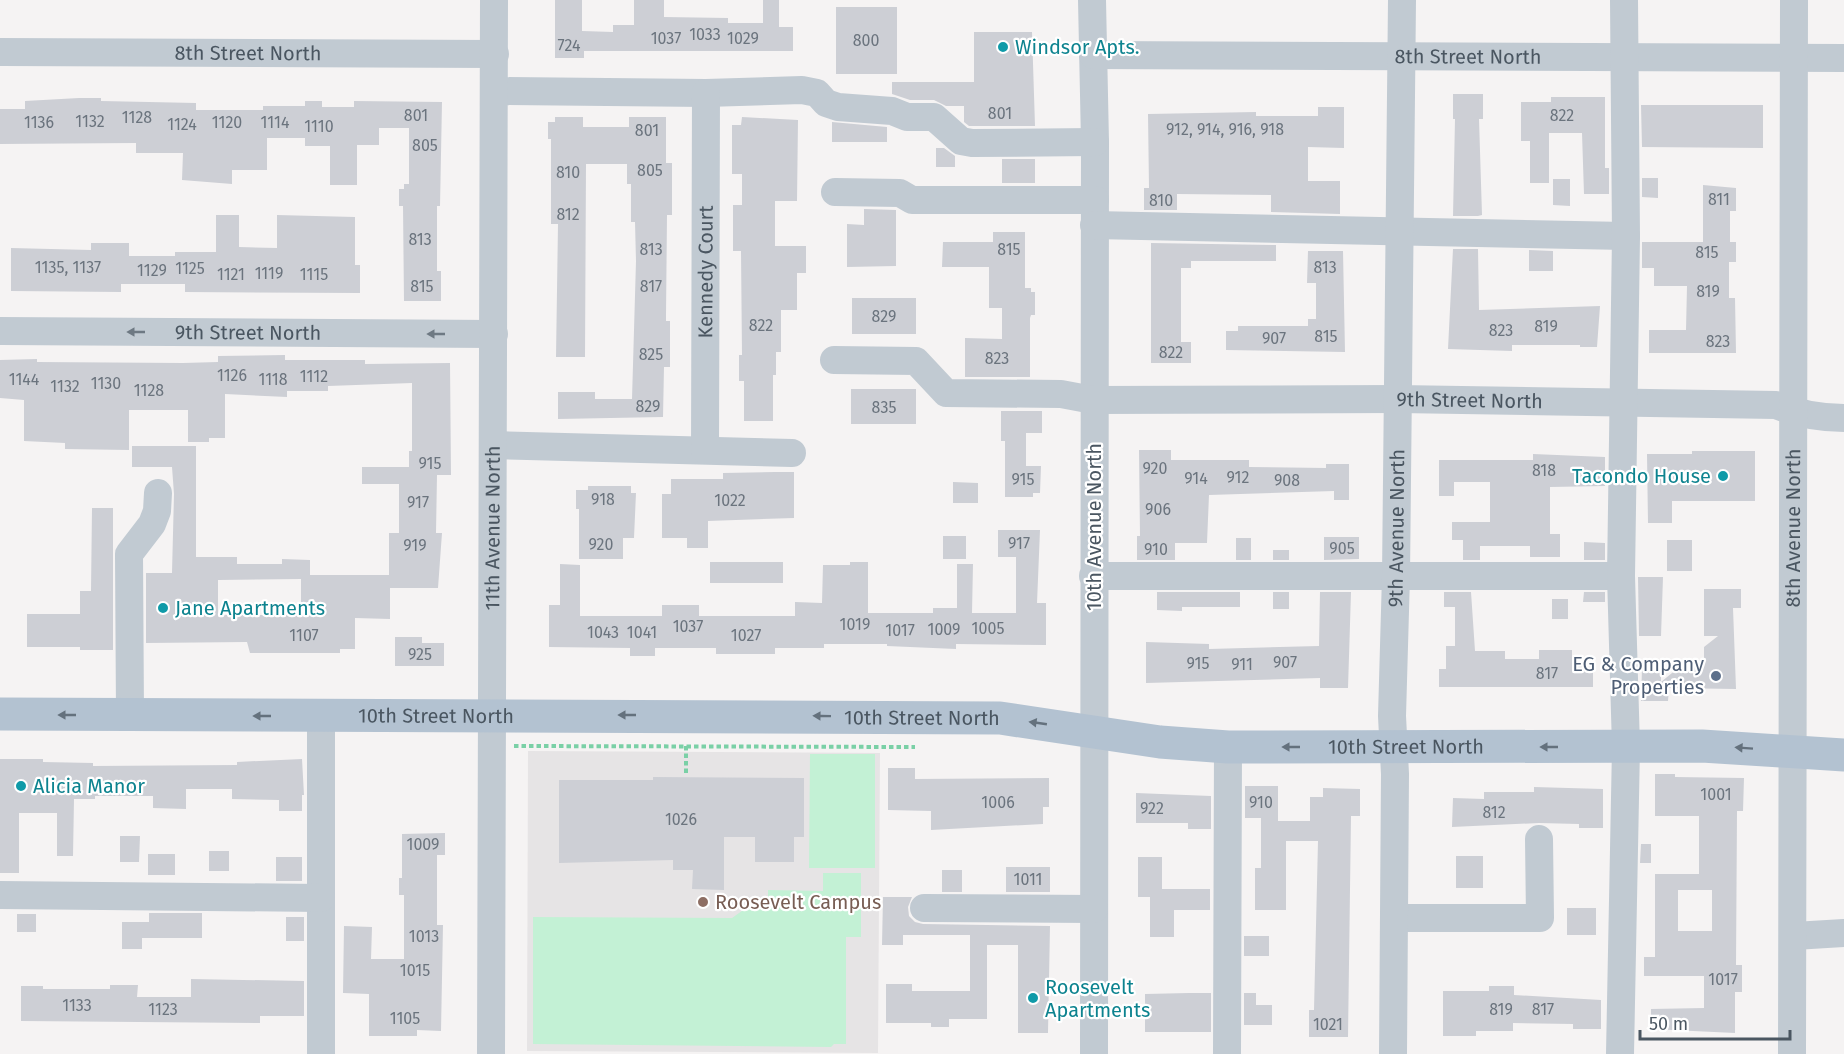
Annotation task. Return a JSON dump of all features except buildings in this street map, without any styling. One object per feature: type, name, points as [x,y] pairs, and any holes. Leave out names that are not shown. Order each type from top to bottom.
[{"type":"main road","name":"10th Street North","points":[[0,714],[1000,718],[1160,742],[1228,747],[1702,746],[1844,754]]},
{"type":"street","name":"11th Avenue North","points":[[491,1054],[496,91],[494,0]]},
{"type":"street","name":"10th Avenue North","points":[[1092,0],[1095,142],[1094,1054]]},
{"type":"street","name":"9th Avenue North","points":[[1393,1054],[1394,746],[1392,717],[1396,576],[1402,0]]},
{"type":"street","points":[[1620,1054],[1626,747],[1621,576],[1626,236],[1624,0]]},
{"type":"street","name":"8th Avenue North","points":[[1792,1054],[1794,0]]},
{"type":"street","name":"8th Street North","points":[[0,52],[495,54]]},
{"type":"street","name":"8th Street North","points":[[1093,55],[1844,57]]},
{"type":"street","points":[[496,91],[817,93],[826,103],[838,107],[892,111],[906,117],[934,117],[961,141],[972,143],[1095,142]]},
{"type":"street","name":"Kennedy Court","points":[[705,450],[706,93]]},
{"type":"street","points":[[835,192],[900,193],[912,200],[1400,231],[1626,236]]},
{"type":"street","name":"9th Street North","points":[[0,331],[494,334]]},
{"type":"street","name":"9th Street North","points":[[834,360],[916,361],[946,393],[1061,394],[1093,400],[1398,399],[1776,405],[1824,418],[1844,418]]},
{"type":"street","points":[[493,445],[792,453]]},
{"type":"street","points":[[130,715],[129,554],[152,524],[157,511],[158,493]]},
{"type":"street","points":[[1093,576],[1621,576]]},
{"type":"street","points":[[321,717],[321,1054]]},
{"type":"street","points":[[1227,1054],[1228,747]]},
{"type":"street","points":[[1394,918],[1540,918],[1539,839]]},
{"type":"street","points":[[0,895],[321,898]]},
{"type":"street","points":[[924,908],[1094,909]]},
{"type":"street","points":[[1794,936],[1844,933]]},
{"type":"path","points":[[508,746],[915,747]]},
{"type":"path","points":[[686,746],[686,773]]},
{"type":"shaded area","name":"Roosevelt Campus","points":[[528,751],[880,753],[878,1053],[527,1051]]},
{"type":"green space","points":[[810,754],[875,754],[875,868],[809,868]]},
{"type":"green space","points":[[823,873],[861,873],[861,937],[846,937],[846,1044],[834,1044],[831,1047],[533,1044],[533,917],[732,918],[746,908],[768,909],[768,890],[823,891]]},
{"type":"place","name":"Windsor Apts.","points":[[1003,47]]},
{"type":"place","name":"Tacondo House","points":[[1723,476]]},
{"type":"place","name":"Jane Apartments","points":[[163,608]]},
{"type":"place","name":"EG & Company Properties","points":[[1716,676]]},
{"type":"place","name":"Alicia Manor","points":[[21,786]]},
{"type":"place","name":"Roosevelt Campus","points":[[703,902]]},
{"type":"place","name":"Roosevelt Apartments","points":[[1033,998]]}]
